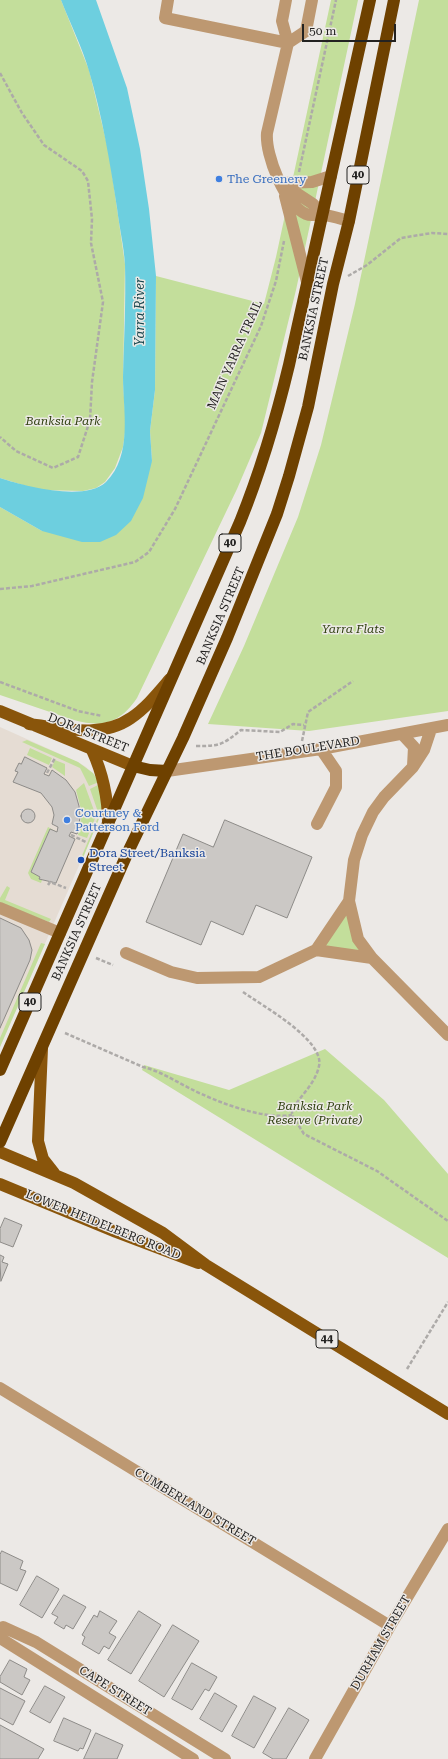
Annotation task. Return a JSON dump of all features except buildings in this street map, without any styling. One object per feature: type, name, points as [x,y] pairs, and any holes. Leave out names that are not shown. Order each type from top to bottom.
[{"type":"highway","name":"BANKSIA STREET","points":[[0,1070],[240,522],[263,463],[276,419],[370,0]]},
{"type":"highway","name":"BANKSIA STREET","points":[[0,1142],[127,854],[238,614],[277,514],[290,476],[308,407],[333,284],[349,221],[394,0]]},
{"type":"highway","name":"DORA STREET","points":[[133,766],[150,770],[167,770]]},
{"type":"main road","points":[[29,724],[88,730],[114,727],[138,713],[170,680]]},
{"type":"main road","name":"DORA STREET","points":[[0,711],[133,766]]},
{"type":"main road","points":[[92,750],[105,787],[108,823]]},
{"type":"main road","points":[[42,1046],[38,1141],[43,1159],[55,1174]]},
{"type":"main road","name":"LOWER HEIDELBERG ROAD","points":[[0,1152],[55,1174],[94,1193],[163,1233],[206,1265],[448,1414]]},
{"type":"main road","name":"LOWER HEIDELBERG ROAD","points":[[0,1184],[116,1232],[206,1265]]},
{"type":"street","points":[[168,0],[165,18],[288,43],[306,30],[312,0]]},
{"type":"street","points":[[286,0],[282,21],[288,43],[266,139],[276,172],[290,201],[297,209],[309,215],[322,214],[349,221]]},
{"type":"street","points":[[282,183],[312,182],[331,176]]},
{"type":"street","points":[[282,183],[307,282]]},
{"type":"street","name":"THE BOULEVARD","points":[[167,770],[321,749],[448,726]]},
{"type":"street","points":[[430,729],[424,750],[414,767],[384,797],[373,812],[354,860],[348,901],[358,939],[372,958],[448,1035]]},
{"type":"street","points":[[402,734],[414,747],[414,767]]},
{"type":"street","points":[[317,824],[336,787],[336,771],[321,749]]},
{"type":"street","points":[[126,953],[171,972],[197,978],[259,978],[316,950],[348,901]]},
{"type":"street","points":[[0,908],[60,933]]},
{"type":"street","points":[[316,950],[372,958]]},
{"type":"street","name":"CUMBERLAND STREET","points":[[0,1388],[390,1626]]},
{"type":"street","name":"DURHAM STREET","points":[[315,1759],[390,1626],[448,1529]]},
{"type":"street","name":"CAPE STREET","points":[[1,1630],[193,1759]]},
{"type":"street","name":"CAPE STREET","points":[[1,1630],[36,1642],[225,1759]]},
{"type":"path","points":[[297,183],[336,0]]},
{"type":"path","points":[[0,73],[22,113],[44,145],[82,171],[88,181],[92,219],[91,243],[103,302],[92,382],[90,420],[78,457],[53,468],[16,451],[0,437]]},
{"type":"path","points":[[333,284],[367,265],[401,238],[432,233],[448,234]]},
{"type":"path","name":"MAIN YARRA TRAIL","points":[[0,589],[32,586],[112,568],[136,562],[149,552],[175,509],[261,326],[276,281],[285,235]]},
{"type":"path","points":[[301,751],[304,725],[308,712],[353,681]]},
{"type":"path","points":[[0,682],[78,711],[106,716]]},
{"type":"path","points":[[196,746],[216,746],[224,743],[241,730],[280,732],[293,724],[304,725]]},
{"type":"path","points":[[47,773],[55,758]]},
{"type":"path","points":[[72,836],[86,842]]},
{"type":"path","points":[[48,886],[50,882],[66,888]]},
{"type":"path","points":[[96,958],[113,965]]},
{"type":"path","points":[[243,992],[304,1034],[315,1047],[320,1063],[317,1074],[292,1110],[292,1115],[304,1134],[377,1170],[448,1221]]},
{"type":"path","points":[[65,1033],[143,1068],[154,1070],[212,1098],[268,1115],[292,1115]]},
{"type":"path","points":[[407,1369],[448,1302]]},
{"type":"shaded area","points":[[0,727],[86,767],[98,780],[101,815],[0,1047]]},
{"type":"green space","name":"Banksia Park","points":[[0,0],[61,0],[89,70],[109,153],[125,264],[123,384],[126,425],[123,447],[115,468],[105,482],[96,488],[83,491],[39,490],[0,478]]},
{"type":"green space","points":[[331,0],[358,0],[296,290],[261,433],[237,489],[137,698],[119,717],[109,722],[99,724],[77,721],[0,695],[0,507],[42,531],[152,461],[150,431],[155,390],[156,276],[264,304],[276,257]]},
{"type":"green space","name":"Yarra Flats","points":[[419,0],[448,0],[448,711],[309,731],[208,724],[244,646],[298,517],[321,445],[355,304]]},
{"type":"green space","points":[[27,740],[78,762],[93,773],[99,782],[89,786],[80,768],[22,742]]},
{"type":"green space","points":[[30,748],[52,758],[49,765],[27,755]]},
{"type":"green space","points":[[55,760],[65,764],[65,776],[52,767]]},
{"type":"green space","points":[[84,783],[96,816],[87,838],[78,835],[82,813],[76,790]]},
{"type":"green space","points":[[100,784],[102,811],[83,858],[81,858],[99,815],[90,789]]},
{"type":"green space","points":[[48,827],[57,832],[50,829],[31,872],[40,877],[39,879],[42,880],[41,883],[31,879],[28,873]]},
{"type":"green space","points":[[7,886],[10,888],[5,900],[51,919],[49,922],[0,903],[0,898]]},
{"type":"green space","points":[[347,908],[366,954],[321,947]]},
{"type":"green space","points":[[41,943],[45,944],[0,1047],[0,1038]]},
{"type":"green space","name":"Banksia Park Reserve (Private)","points":[[325,1049],[384,1100],[448,1174],[448,1258],[142,1070],[144,1065],[229,1090]]},
{"type":"water","name":"Yarra River","points":[[61,0],[96,0],[127,88],[140,149],[149,209],[156,276],[155,390],[150,431],[152,461],[143,498],[131,521],[116,535],[100,542],[82,542],[42,531],[0,507],[0,478],[39,488],[70,492],[96,488],[106,482],[120,459],[125,432],[123,377],[125,293],[124,251],[102,122],[94,88],[86,62]]},
{"type":"place","name":"The Greenery","points":[[219,179]]},
{"type":"place","name":"Courtney & Patterson Ford","points":[[67,820]]},
{"type":"place","name":"Dora Street/Banksia Street","points":[[81,860]]}]
